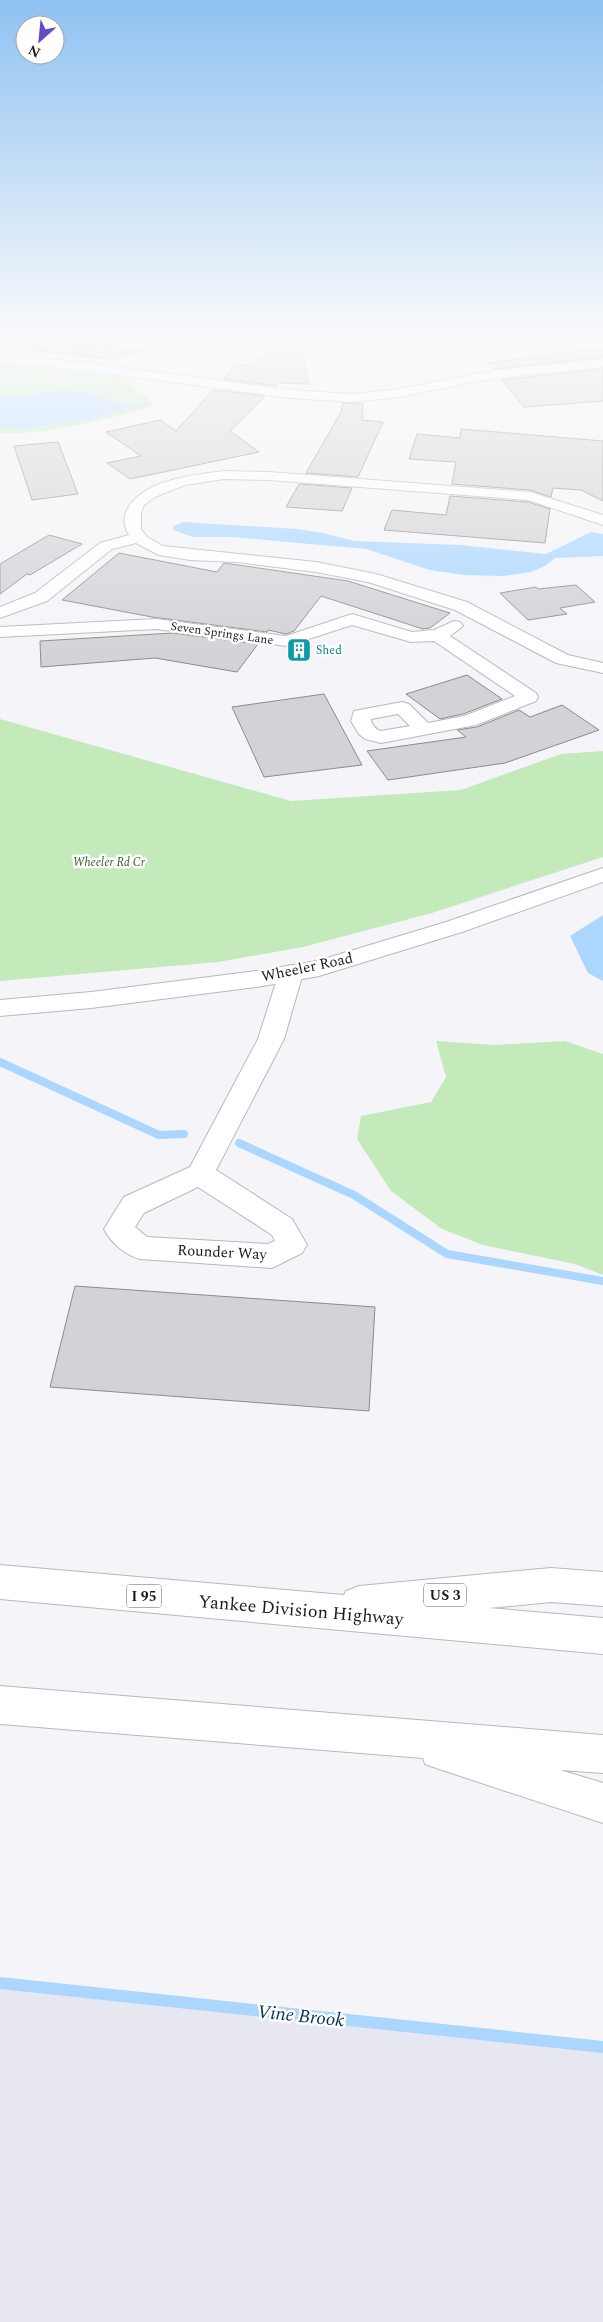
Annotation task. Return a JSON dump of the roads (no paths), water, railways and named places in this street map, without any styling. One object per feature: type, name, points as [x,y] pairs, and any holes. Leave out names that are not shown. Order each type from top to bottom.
[{"type":"main road","points":[[603,520],[530,496],[269,476],[224,475],[182,481],[150,494],[138,504],[133,513],[133,529],[140,538],[159,550],[176,554],[286,562],[370,577],[432,596],[484,618],[562,659],[603,668]]},
{"type":"main road","points":[[0,613],[41,597],[106,546],[120,541],[140,538]]},
{"type":"main road","name":"Seven Springs Lane","points":[[0,632],[156,624],[287,641],[352,619],[411,637],[438,635],[467,621],[484,618]]},
{"type":"main road","points":[[424,729],[469,721],[529,697],[454,648],[438,635]]},
{"type":"main road","name":"Wheeler Road","points":[[0,1008],[91,1000],[319,968],[454,927],[603,875]]},
{"type":"main road","points":[[200,1174],[271,1039],[291,972]]},
{"type":"main road","name":"Rounder Way","points":[[200,1174],[282,1227],[292,1245],[272,1256],[140,1248],[118,1229],[134,1206],[200,1174]]},
{"type":"main road","name":"Yankee Division Highway","points":[[0,1582],[603,1636]]},
{"type":"main road","name":"US 3","points":[[288,1609],[551,1585],[603,1589]]},
{"type":"main road","points":[[0,1705],[148,1718],[392,1734],[603,1754]]},
{"type":"main road","points":[[392,1734],[603,1803]]},
{"type":"water","points":[[183,522],[297,529],[354,541],[460,545],[546,554],[591,532],[603,534],[603,556],[555,558],[545,566],[531,572],[504,576],[464,575],[430,570],[366,549],[233,537],[193,537],[173,530],[174,526]]},
{"type":"water","points":[[603,915],[603,981],[588,973],[570,936]]},
{"type":"waterway","points":[[0,1062],[159,1135],[184,1134]]},
{"type":"waterway","points":[[239,1143],[354,1195],[447,1254],[603,1281]]},
{"type":"waterway","name":"Vine Brook","points":[[0,1983],[603,2047]]},
{"type":"place","name":"Shed","points":[[299,650]]},
{"type":"park label","name":"Wheeler Rd Cr","points":[[109,862]]}]
